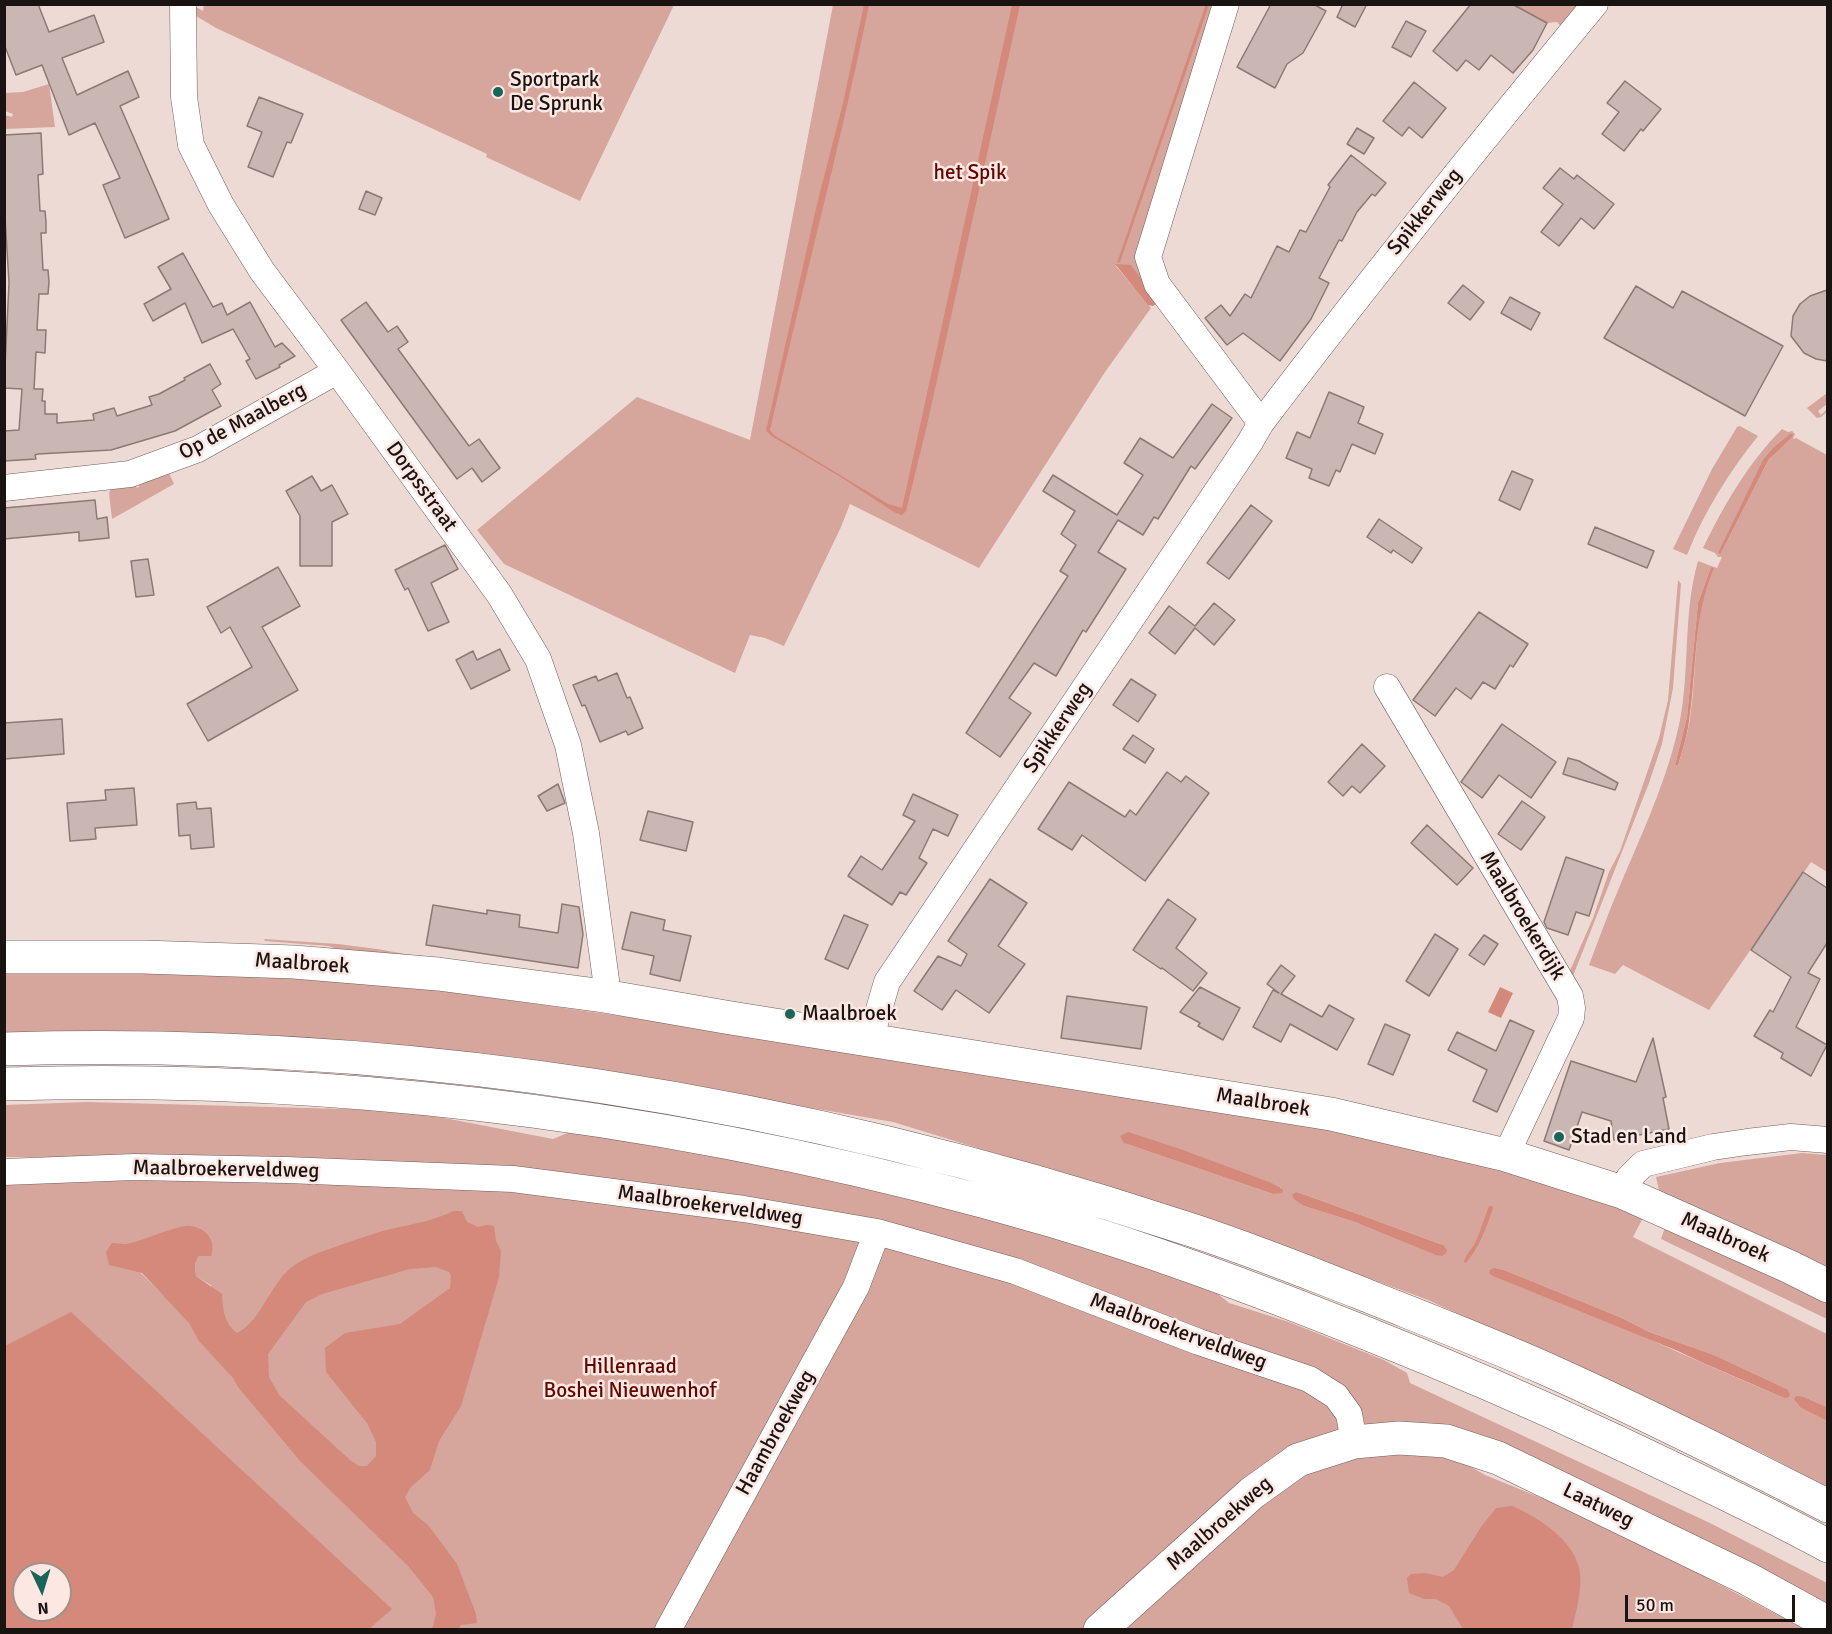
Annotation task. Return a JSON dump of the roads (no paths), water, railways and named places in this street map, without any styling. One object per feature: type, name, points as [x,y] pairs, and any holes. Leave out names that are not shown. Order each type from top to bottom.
[{"type":"main road","name":"Maalbroek","points":[[4,957],[143,957],[294,962],[438,974],[604,996],[1331,1114],[1506,1155],[1622,1192],[1790,1267],[1827,1286]]},
{"type":"main road","points":[[4,1049],[200,1049],[429,1064],[672,1097],[788,1119],[911,1148],[1081,1195],[1183,1227],[1297,1268],[1541,1367],[1742,1462],[1827,1506]]},
{"type":"main road","points":[[4,1084],[101,1082],[295,1087],[436,1099],[542,1112],[656,1130],[776,1152],[912,1183],[1054,1222],[1271,1294],[1525,1399],[1699,1480],[1827,1546]]},
{"type":"main road","name":"Laatweg","points":[[1354,1442],[1399,1438],[1446,1441],[1498,1458],[1748,1579],[1827,1623]]},
{"type":"main road","name":"Maalbroekweg","points":[[1100,1629],[1252,1492],[1298,1460],[1354,1442]]},
{"type":"street","name":"Dorpsstraat","points":[[183,4],[184,97],[191,145],[221,204],[262,271],[499,594],[538,659],[568,745],[586,833],[606,980],[604,996]]},
{"type":"street","points":[[1226,4],[1148,257],[1156,284],[1261,423]]},
{"type":"street","name":"Spikkerweg","points":[[870,1040],[887,982],[1261,423],[1440,193],[1595,4]]},
{"type":"street","name":"Op de Maalberg","points":[[4,488],[130,474],[198,449],[337,371]]},
{"type":"street","name":"Maalbroekerdijk","points":[[1387,687],[1570,996],[1571,1018],[1506,1155]]},
{"type":"street","points":[[1622,1192],[1629,1178],[1643,1164],[1713,1147],[1747,1142],[1791,1137],[1827,1140]]},
{"type":"street","name":"Maalbroekerveldweg","points":[[4,1172],[134,1167],[287,1170],[513,1179],[744,1209],[877,1232],[1015,1271],[1199,1342],[1309,1379],[1336,1396],[1349,1414],[1354,1442]]},
{"type":"street","name":"Haambroekweg","points":[[668,1629],[856,1287],[877,1232]]},
{"type":"place","name":"Sportpark De Sprunk","points":[[498,92]]},
{"type":"place","name":"Maalbroek","points":[[790,1014]]},
{"type":"place","name":"Stad en Land","points":[[1559,1137]]},
{"type":"park label","name":"het Spik","points":[[970,173]]},
{"type":"park label","name":"Hillenraad Boshei Nieuwenhof","points":[[630,1379]]}]
